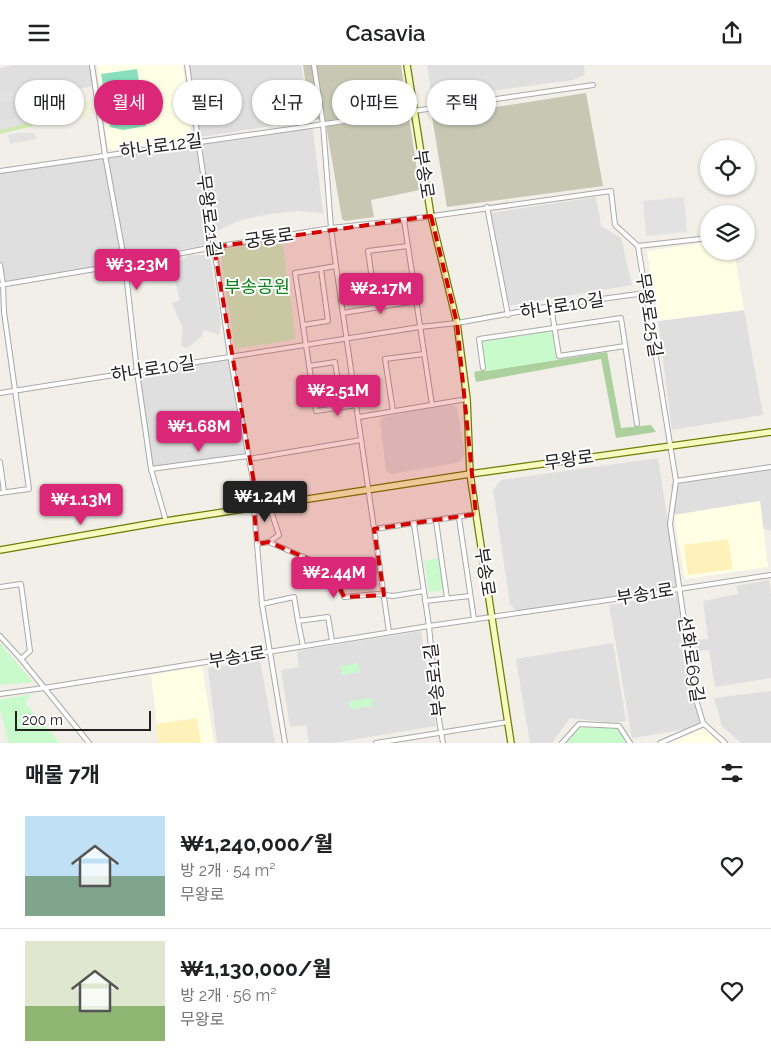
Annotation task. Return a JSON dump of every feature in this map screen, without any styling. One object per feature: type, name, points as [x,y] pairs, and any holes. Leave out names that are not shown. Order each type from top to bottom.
[{"type":"street","points":[[92,65],[105,155],[125,264],[137,372],[151,469],[166,521]]},
{"type":"street","name":"무왕로21길","points":[[187,65],[230,356],[249,457],[256,507],[262,604],[285,743]]},
{"type":"street","points":[[314,65],[323,124],[331,228],[336,266],[389,632]]},
{"type":"street","name":"부송로","points":[[407,65],[409,80]]},
{"type":"street","name":"하나로12길","points":[[417,111],[593,85]]},
{"type":"street","name":"하나로12길","points":[[0,171],[332,123]]},
{"type":"street","name":"부송로","points":[[416,125],[431,216],[457,323],[468,399],[470,474],[511,743]]},
{"type":"street","name":"궁동로","points":[[2,285],[331,228],[404,220],[611,191],[615,225],[638,246]]},
{"type":"street","points":[[487,207],[508,315]]},
{"type":"street","points":[[404,220],[432,405]]},
{"type":"street","points":[[638,246],[700,239]]},
{"type":"street","points":[[376,307],[368,251],[408,246]]},
{"type":"street","name":"무왕로25길","points":[[638,246],[671,447]]},
{"type":"street","points":[[0,265],[2,312],[16,390],[29,489],[2,492],[0,462]]},
{"type":"street","points":[[336,266],[295,273],[309,366],[316,411],[357,405]]},
{"type":"street","points":[[304,325],[328,321],[320,269]]},
{"type":"street","name":"하나로10길","points":[[0,393],[306,344],[508,315],[551,306],[645,293]]},
{"type":"street","points":[[343,313],[416,301]]},
{"type":"street","points":[[551,306],[558,356],[625,346]]},
{"type":"street","points":[[483,368],[479,339],[621,318],[637,424]]},
{"type":"street","points":[[393,411],[385,359],[424,354]]},
{"type":"street","points":[[309,366],[335,362],[342,407]]},
{"type":"street","points":[[359,417],[468,399]]},
{"type":"street","name":"무왕로","points":[[0,551],[256,507],[470,474],[771,432]]},
{"type":"street","points":[[151,469],[362,440]]},
{"type":"street","name":"선화로69길","points":[[671,447],[676,481],[670,524],[696,696],[704,724],[725,743]]},
{"type":"street","points":[[676,481],[771,467]]},
{"type":"street","points":[[257,544],[269,542],[279,535],[269,505]]},
{"type":"street","points":[[374,529],[476,515]]},
{"type":"street","points":[[459,518],[474,619]]},
{"type":"street","points":[[436,521],[447,598]]},
{"type":"street","points":[[414,524],[429,626]]},
{"type":"street","points":[[269,542],[322,565],[335,578],[344,597],[393,596],[424,591]]},
{"type":"street","name":"부송1로","points":[[0,694],[389,632],[771,575]]},
{"type":"street","points":[[0,587],[21,584],[30,651],[21,659]]},
{"type":"street","points":[[425,601],[470,596]]},
{"type":"street","points":[[262,604],[294,597],[302,646]]},
{"type":"street","points":[[298,621],[328,617],[332,641]]},
{"type":"street","name":"부송로1길","points":[[429,626],[436,702],[444,743]]},
{"type":"street","points":[[0,636],[89,743]]},
{"type":"street","name":"부송로1길","points":[[376,743],[508,722]]},
{"type":"street","points":[[562,743],[579,724],[619,726],[630,743]]},
{"type":"street","points":[[660,743],[704,724]]},
{"type":"highlighted area","points":[[431,216],[457,323],[476,514],[374,529],[384,595],[344,597],[335,578],[322,565],[269,542],[257,544],[254,508],[258,507],[214,247]]},
{"type":"shaded area","points":[[15,65],[90,65],[93,86],[84,88],[84,80],[15,80],[15,125],[38,125],[0,132],[0,68]]},
{"type":"shaded area","points":[[97,65],[183,65],[185,80],[173,80],[173,125],[190,125],[190,138],[113,150],[108,148],[105,125],[163,125],[163,80],[99,80]]},
{"type":"shaded area","points":[[189,65],[301,65],[303,80],[252,80],[252,125],[278,125],[200,137],[198,125],[242,125],[242,80],[191,80]]},
{"type":"shaded area","points":[[303,65],[401,65],[403,80],[332,80],[332,125],[410,125],[420,190],[371,200],[374,217],[345,221],[342,219],[325,119],[322,119],[322,80],[305,80]]},
{"type":"shaded area","points":[[427,65],[584,65],[585,75],[573,80],[496,90],[496,80],[429,80]]},
{"type":"shaded area","points":[[15,90],[15,100],[0,103],[0,93]]},
{"type":"shaded area","points":[[586,93],[603,186],[447,207],[433,125],[496,125],[496,107]]},
{"type":"shaded area","points":[[90,100],[92,112],[84,118],[84,101]]},
{"type":"shaded area","points":[[15,118],[15,125],[0,129],[0,121]]},
{"type":"shaded area","points":[[309,127],[313,130],[323,213],[297,211],[270,214],[241,220],[214,232],[201,144]]},
{"type":"shaded area","points":[[34,133],[37,139],[10,144],[8,135]]},
{"type":"shaded area","points":[[196,143],[211,245],[124,257],[125,264],[3,284],[0,265],[0,171]]},
{"type":"shaded area","points":[[596,197],[601,226],[621,238],[632,285],[507,306],[490,213]]},
{"type":"shaded area","points":[[684,197],[687,232],[646,236],[643,201]]},
{"type":"shaded area","points":[[700,243],[700,260],[736,260],[744,310],[658,321],[647,251]]},
{"type":"shaded area","points":[[188,255],[210,255],[221,324],[219,335],[204,330],[201,337],[187,348],[181,346],[183,328],[172,303],[180,300],[171,268]]},
{"type":"shaded area","points":[[744,310],[763,415],[672,430],[658,321]]},
{"type":"shaded area","points":[[230,356],[245,453],[151,469],[137,372]]},
{"type":"shaded area","points":[[451,404],[457,407],[465,454],[460,462],[392,474],[386,470],[380,421],[383,417]]},
{"type":"shaded area","points":[[658,458],[678,586],[517,611],[510,604],[493,490],[501,480]]},
{"type":"shaded area","points":[[771,470],[771,531],[763,528],[760,501],[674,515],[671,484]]},
{"type":"shaded area","points":[[760,501],[768,567],[685,579],[674,515]]},
{"type":"shaded area","points":[[769,580],[771,594],[771,678],[715,687],[709,650],[696,651],[693,640],[708,639],[703,601],[738,594],[736,586]]},
{"type":"shaded area","points":[[677,594],[700,727],[632,738],[609,605]]},
{"type":"shaded area","points":[[421,631],[436,726],[333,743],[309,743],[306,725],[290,727],[281,670],[299,667],[297,651]]},
{"type":"shaded area","points":[[613,643],[626,721],[614,723],[570,718],[552,743],[530,743],[516,659]]},
{"type":"shaded area","points":[[260,660],[275,743],[217,743],[208,668]]},
{"type":"shaded area","points":[[202,666],[214,743],[159,743],[151,675]]},
{"type":"shaded area","points":[[771,691],[771,743],[741,743],[722,726],[714,698]]},
{"type":"shaded area","points":[[705,728],[720,743],[669,743]]},
{"type":"green space","points":[[137,69],[139,80],[102,80],[101,74]]},
{"type":"green space","points":[[20,125],[35,125],[0,134],[0,130]]},
{"type":"green space","points":[[110,125],[146,126],[123,130],[110,127]]},
{"type":"green space","name":"부송공원","points":[[282,240],[296,339],[235,349],[220,250]]},
{"type":"green space","points":[[552,330],[557,360],[486,371],[482,341]]},
{"type":"green space","points":[[607,352],[621,428],[651,425],[656,432],[616,438],[601,359],[476,382],[474,373],[476,371]]},
{"type":"green space","points":[[438,558],[444,590],[429,592],[424,561]]},
{"type":"green space","points":[[0,643],[33,682],[0,685]]},
{"type":"green space","points":[[358,663],[360,672],[342,675],[341,666]]},
{"type":"green space","points":[[31,694],[25,703],[60,743],[9,743],[0,709],[0,700]]},
{"type":"green space","points":[[372,698],[373,706],[353,709],[349,706],[350,701]]},
{"type":"green space","points":[[580,726],[618,728],[626,743],[565,743]]},
{"type":"sand","points":[[728,539],[733,569],[688,575],[684,545]]},
{"type":"sand","points":[[197,718],[201,743],[158,743],[156,724]]}]
